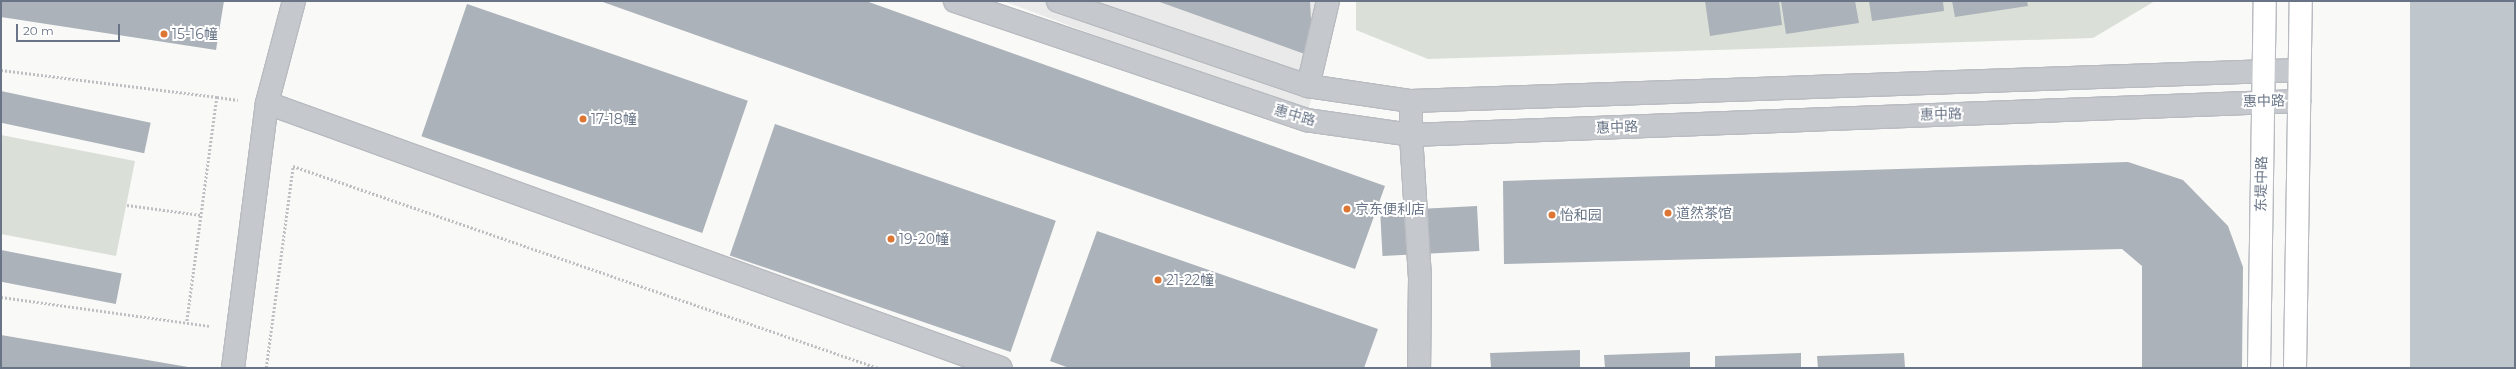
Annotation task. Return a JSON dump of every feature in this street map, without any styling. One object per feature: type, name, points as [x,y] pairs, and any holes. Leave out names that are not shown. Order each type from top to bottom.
[{"type":"main road","name":"东堤中路","points":[[2259,368],[2265,1]]},
{"type":"main road","points":[[2295,368],[2301,1]]},
{"type":"street","points":[[233,368],[267,103],[294,1]]},
{"type":"street","name":"惠中路","points":[[955,1],[1306,120],[1411,135],[2299,100]]},
{"type":"street","points":[[1058,1],[1308,86],[1411,102],[2299,70]]},
{"type":"street","points":[[1308,86],[1328,1]]},
{"type":"street","points":[[1411,102],[1411,135],[1420,278],[1419,368]]},
{"type":"street","points":[[267,103],[1001,368]]},
{"type":"path","points":[[1,70],[217,97],[187,323],[1,297]]},
{"type":"path","points":[[266,368],[293,166],[878,368]]},
{"type":"path","points":[[127,205],[201,215]]},
{"type":"shaded area","points":[[1003,1],[1340,1],[1307,114]]},
{"type":"shaded area","points":[[1356,1],[2155,1],[2093,38],[1428,59],[1356,30]]},
{"type":"shaded area","points":[[2410,1],[2515,1],[2515,368],[2410,368]]},
{"type":"shaded area","points":[[1,135],[135,161],[116,256],[1,234]]},
{"type":"building","name":"15-16幢","points":[[1,1],[224,1],[216,50],[1,17]]},
{"type":"building","points":[[600,1],[866,1],[1385,186],[1355,269]]},
{"type":"building","points":[[1157,1],[1310,1],[1313,57]]},
{"type":"building","points":[[1705,1],[1779,1],[1782,25],[1710,36]]},
{"type":"building","points":[[1781,1],[1855,1],[1859,23],[1786,34]]},
{"type":"building","points":[[1869,1],[1943,1],[1944,11],[1872,21]]},
{"type":"building","points":[[1952,1],[2027,1],[2028,6],[1955,17]]},
{"type":"building","name":"17-18幢","points":[[467,4],[748,101],[702,233],[421,136]]},
{"type":"building","points":[[1,91],[151,123],[144,153],[1,123]]},
{"type":"building","name":"19-20幢","points":[[775,124],[1056,221],[1011,352],[730,255]]},
{"type":"building","points":[[2128,162],[2183,180],[2228,226],[2243,267],[2242,368],[2142,368],[2142,266],[2122,249],[1504,264],[1503,181]]},
{"type":"building","points":[[1477,206],[1479,251],[1382,256],[1380,211]]},
{"type":"building","name":"21-22幢","points":[[1097,231],[1378,329],[1364,368],[1069,368],[1050,361]]},
{"type":"building","points":[[1,250],[122,273],[116,304],[1,282]]},
{"type":"building","points":[[1,335],[188,367],[1,368]]},
{"type":"building","points":[[1580,350],[1580,368],[1491,368],[1490,353]]},
{"type":"building","points":[[1690,352],[1690,368],[1605,368],[1604,355]]},
{"type":"building","points":[[1801,353],[1801,368],[1715,368],[1715,356]]},
{"type":"building","points":[[1904,353],[1905,368],[1818,368],[1817,356]]},
{"type":"place","name":"15-16幢","points":[[164,34]]},
{"type":"place","name":"17-18幢","points":[[583,119]]},
{"type":"place","name":"京东便利店","points":[[1347,209]]},
{"type":"place","name":"道然茶馆","points":[[1668,213]]},
{"type":"place","name":"怡和园","points":[[1552,215]]},
{"type":"place","name":"19-20幢","points":[[891,239]]},
{"type":"place","name":"21-22幢","points":[[1158,280]]}]
